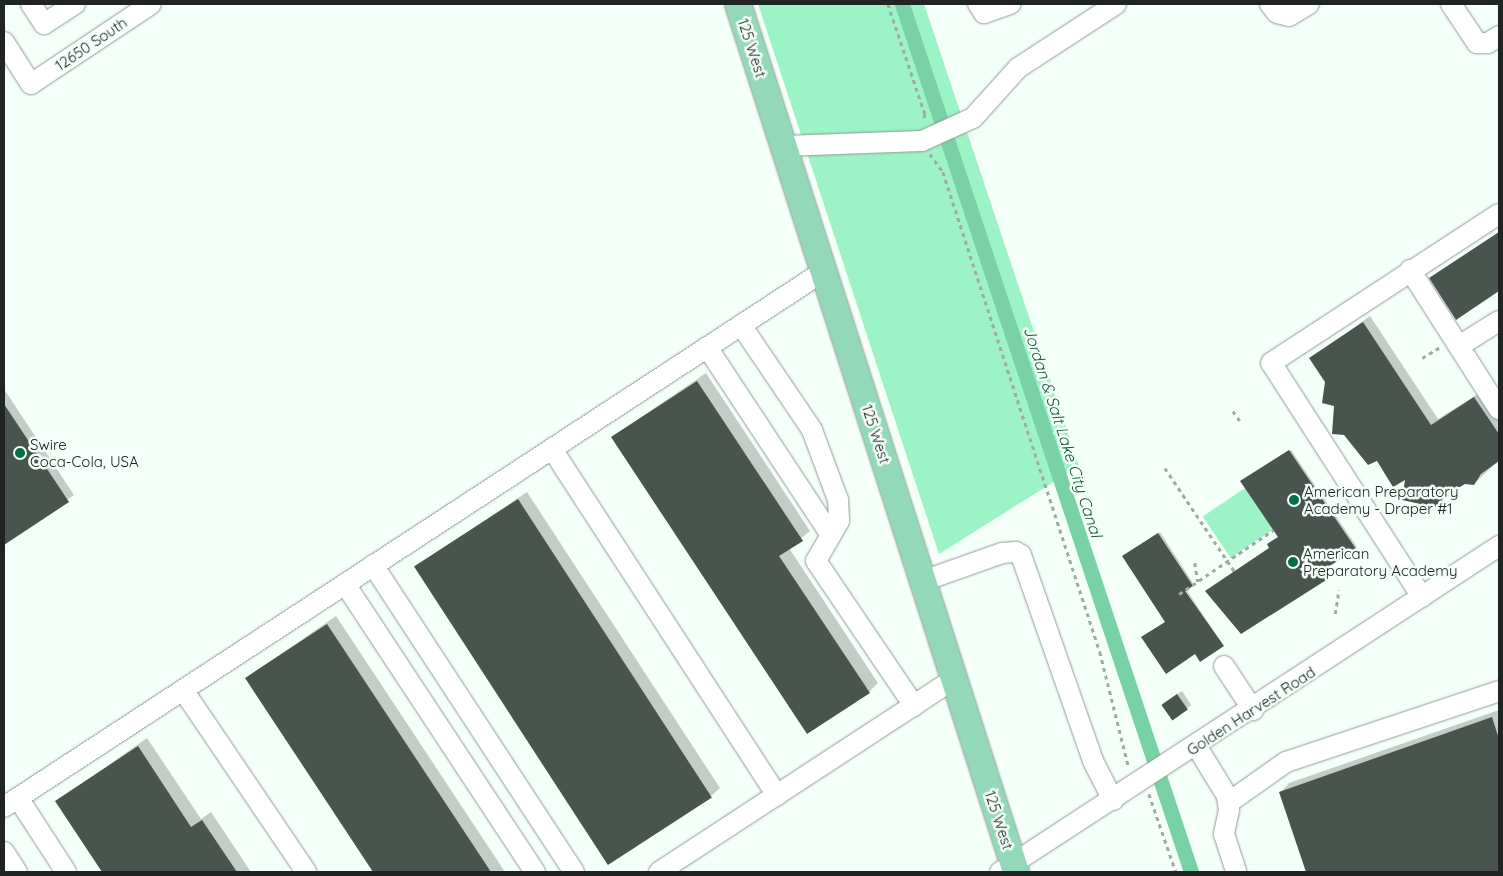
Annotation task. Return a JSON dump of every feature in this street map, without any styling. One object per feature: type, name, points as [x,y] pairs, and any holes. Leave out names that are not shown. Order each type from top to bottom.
[{"type":"main road","name":"125 West","points":[[738,4],[954,679],[1010,869]]},
{"type":"street","points":[[31,4],[44,24],[75,4]]},
{"type":"street","name":"12650 South","points":[[4,42],[31,84],[151,4]]},
{"type":"street","points":[[978,4],[984,14],[1010,4]]},
{"type":"street","points":[[784,146],[924,140],[973,118],[1018,68],[1116,4]]},
{"type":"street","points":[[1270,4],[1277,14],[1289,16],[1309,4]]},
{"type":"street","points":[[1451,4],[1477,43],[1488,43],[1499,36]]},
{"type":"street","points":[[1422,597],[1271,363],[1410,270],[1499,214]]},
{"type":"street","points":[[1410,270],[1499,409]]},
{"type":"street","points":[[66,872],[11,802],[824,271]]},
{"type":"street","points":[[1456,342],[1499,321]]},
{"type":"street","points":[[741,325],[812,430],[838,500],[839,520],[816,561],[914,706]]},
{"type":"street","points":[[707,347],[832,535]]},
{"type":"street","points":[[552,449],[777,795]]},
{"type":"street","points":[[923,582],[1002,553],[1016,552],[1021,555],[1093,761],[1113,800]]},
{"type":"street","name":"Golden Harvest Road","points":[[1010,869],[1422,597],[1497,552]]},
{"type":"street","points":[[373,565],[574,872]]},
{"type":"street","points":[[345,584],[534,872]]},
{"type":"street","points":[[1224,666],[1253,710]]},
{"type":"street","points":[[659,872],[954,679]]},
{"type":"street","points":[[183,690],[306,872]]},
{"type":"street","points":[[1228,803],[1286,762],[1499,692]]},
{"type":"street","points":[[1197,747],[1228,803],[1224,834],[1236,872]]},
{"type":"street","points":[[4,852],[17,872]]},
{"type":"path","points":[[888,4],[925,114],[924,140],[943,172],[1100,652],[1126,764],[1143,781],[1150,795],[1176,872]]},
{"type":"path","points":[[1422,358],[1456,342]]},
{"type":"path","points":[[1233,411],[1240,421]]},
{"type":"path","points":[[1166,468],[1235,572]]},
{"type":"path","points":[[1179,594],[1198,582],[1212,568],[1227,561],[1273,530]]},
{"type":"path","points":[[1195,563],[1198,582]]},
{"type":"path","points":[[1335,614],[1338,590]]},
{"type":"green space","points":[[758,4],[924,4],[1079,466],[939,554]]},
{"type":"green space","points":[[1245,488],[1273,529],[1231,558],[1203,517]]},
{"type":"building","points":[[1499,232],[1499,291],[1456,320],[1429,278]]},
{"type":"building","name":"American Preparatory Academy","points":[[1363,322],[1431,425],[1474,397],[1499,434],[1499,461],[1481,474],[1474,485],[1465,484],[1443,497],[1439,508],[1402,500],[1405,480],[1393,487],[1377,461],[1368,465],[1344,435],[1332,434],[1334,406],[1322,403],[1325,382],[1309,358]]},
{"type":"building","points":[[697,381],[803,541],[779,556],[870,693],[807,734],[611,437]]},
{"type":"building","name":"Swire Coca-Cola, USA","points":[[4,404],[69,502],[4,545]]},
{"type":"building","name":"American Preparatory Academy","points":[[1289,450],[1356,549],[1325,569],[1331,577],[1241,634],[1205,591],[1269,548],[1267,544],[1278,537],[1240,481]]},
{"type":"building","points":[[518,499],[712,798],[608,865],[414,567]]},
{"type":"building","points":[[1158,533],[1193,586],[1185,591],[1224,646],[1200,662],[1195,654],[1166,674],[1141,637],[1165,622],[1122,556]]},
{"type":"building","points":[[327,624],[491,872],[373,872],[245,678]]},
{"type":"building","points":[[1177,694],[1188,710],[1172,720],[1161,705]]},
{"type":"building","points":[[1492,717],[1499,739],[1499,872],[1306,872],[1279,792]]},
{"type":"building","points":[[138,746],[191,827],[202,820],[237,872],[102,872],[55,801]]},
{"type":"waterway","name":"Jordan & Salt Lake City Canal","points":[[902,4],[1191,872]]},
{"type":"place","name":"Swire Coca-Cola, USA","points":[[20,453]]},
{"type":"place","name":"American Preparatory Academy - Draper #1","points":[[1294,500]]},
{"type":"place","name":"American Preparatory Academy","points":[[1293,562]]}]
